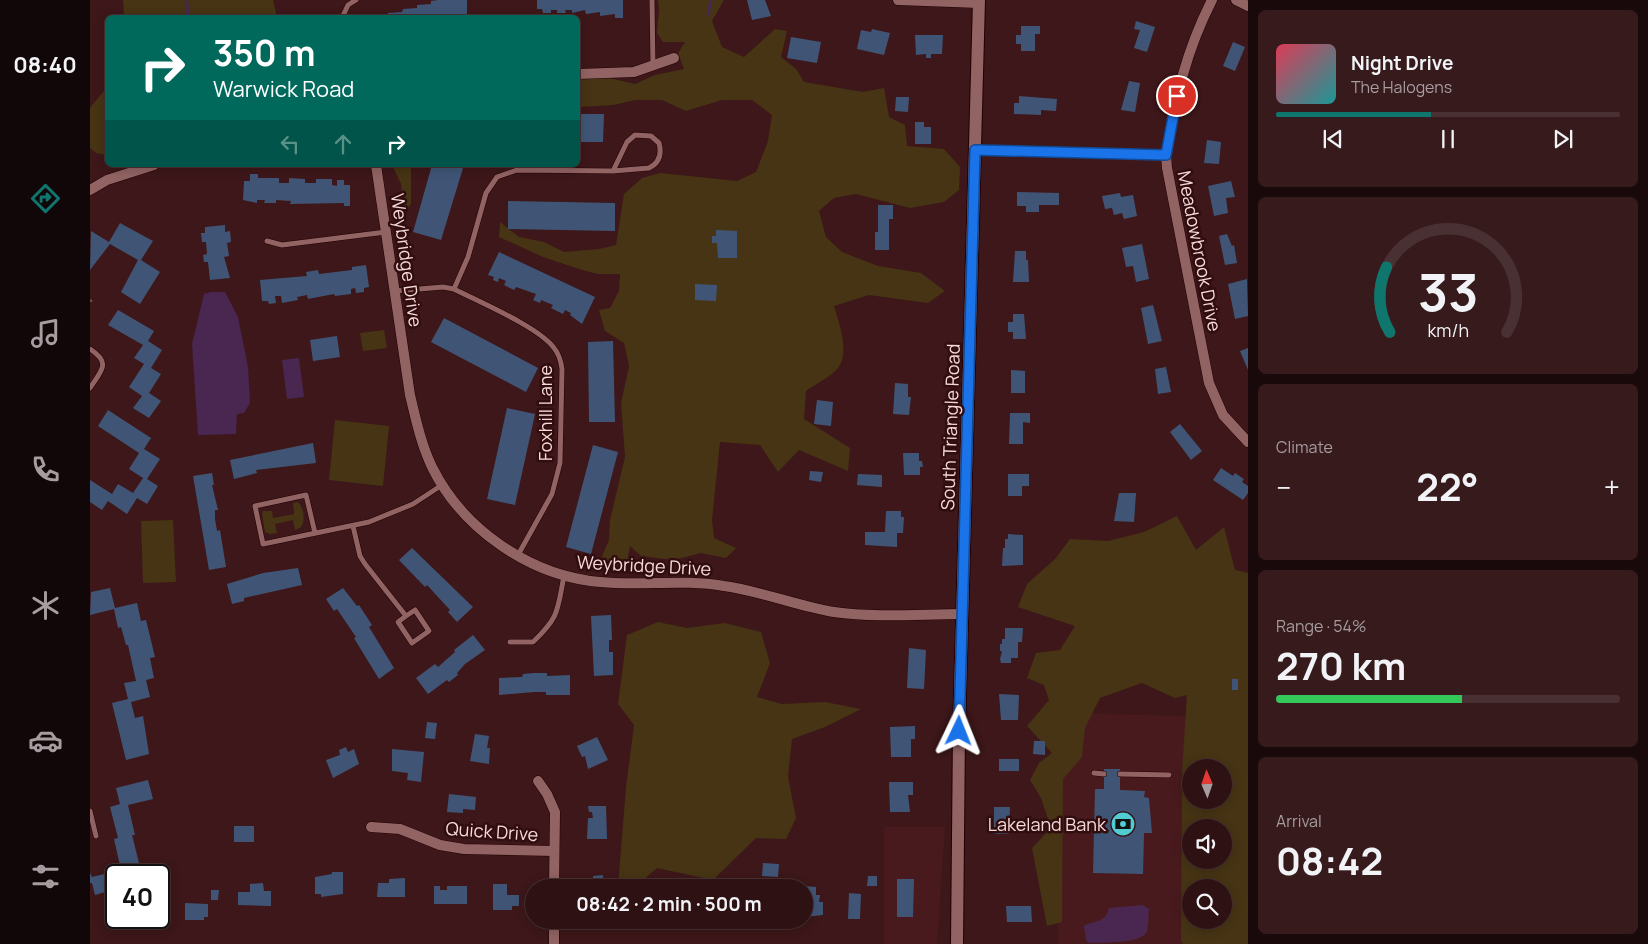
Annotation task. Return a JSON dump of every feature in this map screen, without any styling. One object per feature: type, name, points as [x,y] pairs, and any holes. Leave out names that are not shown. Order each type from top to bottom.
[{"type":"street","points":[[898,0],[979,2]]},
{"type":"street","name":"Meadowbrook Drive","points":[[1212,0],[1186,58],[1166,155],[1208,383],[1223,415],[1248,442]]},
{"type":"street","points":[[1236,0],[1248,6]]},
{"type":"street","name":"South Triangle Road","points":[[957,944],[963,614],[979,2]]},
{"type":"street","points":[[580,74],[634,72],[674,58]]},
{"type":"street","points":[[975,150],[1166,155]]},
{"type":"street","points":[[90,190],[107,180],[148,167]]},
{"type":"street","name":"Weybridge Drive","points":[[376,167],[410,395],[418,431],[425,452],[442,484],[469,518],[501,545],[564,576],[619,583],[726,586],[832,612],[851,614],[963,614]]},
{"type":"street","points":[[538,781],[547,794],[554,812],[554,879]]},
{"type":"street","name":"Quick Drive","points":[[371,827],[400,829],[440,845],[464,849],[554,851]]},
{"type":"street","points":[[554,929],[554,944]]},
{"type":"lane","points":[[343,15],[348,5],[356,0]]},
{"type":"lane","points":[[652,0],[653,66]]},
{"type":"lane","points":[[454,289],[468,258],[486,193],[497,177],[517,170],[613,170],[649,168],[659,158],[659,143],[651,136],[635,135],[627,142],[613,170]]},
{"type":"lane","points":[[267,241],[282,246],[386,232]]},
{"type":"lane","name":"Foxhill Lane","points":[[396,291],[443,287],[454,289],[535,332],[549,341],[560,357],[562,369],[560,463],[552,494],[518,555]]},
{"type":"lane","points":[[90,349],[101,356],[103,368],[90,388]]},
{"type":"lane","points":[[315,533],[306,495],[255,506],[262,544],[353,526],[393,514],[442,484]]},
{"type":"lane","points":[[353,526],[360,556],[406,616]]},
{"type":"lane","points":[[510,642],[533,642],[547,629],[558,614],[564,576]]},
{"type":"lane","points":[[415,610],[430,631],[412,643],[398,622],[406,616],[415,610]]},
{"type":"lane","points":[[1094,773],[1104,774]]},
{"type":"lane","points":[[1120,774],[1169,775]]},
{"type":"lane","points":[[90,811],[96,836]]},
{"type":"path","points":[[90,300],[95,303]]},
{"type":"shaded area","points":[[123,0],[273,0],[277,15],[124,15]]},
{"type":"shaded area","points":[[658,0],[724,0],[712,21],[722,47],[744,57],[775,29],[787,31],[781,57],[796,69],[804,82],[863,92],[884,88],[889,117],[905,125],[907,146],[944,149],[960,167],[959,190],[944,202],[910,208],[856,194],[834,198],[819,211],[826,237],[842,252],[878,266],[921,273],[945,291],[928,303],[869,295],[834,306],[842,337],[843,354],[841,362],[838,368],[831,374],[806,391],[804,419],[850,448],[848,471],[799,450],[778,472],[760,445],[720,442],[712,520],[714,538],[736,548],[726,558],[701,553],[674,560],[641,556],[630,546],[627,563],[609,568],[599,563],[609,540],[610,520],[625,457],[621,403],[629,366],[624,343],[605,331],[599,310],[610,308],[619,291],[620,274],[598,274],[543,257],[499,237],[500,222],[519,237],[544,242],[564,252],[599,249],[616,245],[624,194],[642,178],[660,173],[737,181],[756,172],[768,141],[772,115],[752,100],[722,100],[686,111],[662,100],[635,100],[614,105],[580,107],[580,79],[601,76],[635,84],[655,75],[684,69],[678,53],[685,42],[663,42],[657,33]]},
{"type":"shaded area","points":[[105,89],[105,155],[96,153],[90,148],[90,108]]},
{"type":"shaded area","points":[[393,167],[411,167],[411,204],[404,213],[401,184]]},
{"type":"shaded area","points":[[225,292],[238,317],[248,367],[250,403],[244,413],[237,414],[236,434],[198,435],[192,344],[204,294]]},
{"type":"shaded area","points":[[384,330],[387,348],[363,351],[360,333]]},
{"type":"shaded area","points":[[299,358],[304,397],[287,399],[282,360]]},
{"type":"shaded area","points":[[335,420],[389,426],[383,486],[329,480]]},
{"type":"shaded area","points":[[298,502],[304,515],[300,528],[295,530],[293,520],[275,524],[277,533],[270,534],[265,532],[263,511],[272,511],[273,518],[294,514],[293,503]]},
{"type":"shaded area","points":[[1177,516],[1196,550],[1224,527],[1235,570],[1248,573],[1248,944],[1183,944],[1181,941],[1182,772],[1182,809],[1232,809],[1232,759],[1183,759],[1187,695],[1175,698],[1142,683],[1100,698],[1085,728],[1082,757],[1063,779],[1062,922],[1047,926],[1032,848],[1051,828],[1041,798],[1030,780],[1039,763],[1052,753],[1027,726],[1049,700],[1044,685],[1027,678],[1036,653],[1060,650],[1075,626],[1018,607],[1027,584],[1055,559],[1070,539],[1108,541],[1144,532]]},
{"type":"shaded area","points":[[173,520],[176,582],[143,583],[141,521]]},
{"type":"shaded area","points":[[658,622],[687,628],[725,623],[761,632],[770,663],[757,697],[782,704],[825,702],[861,709],[825,727],[792,739],[788,776],[796,818],[786,839],[756,838],[714,879],[657,868],[644,879],[619,879],[626,787],[634,725],[618,704],[627,635]]},
{"type":"shaded area","points":[[1062,713],[1187,716],[1186,759],[1182,759],[1182,809],[1185,809],[1185,819],[1182,819],[1182,869],[1184,869],[1184,879],[1182,879],[1183,944],[1058,944]]},
{"type":"shaded area","points":[[884,827],[945,827],[937,944],[884,944]]},
{"type":"shaded area","points":[[1143,905],[1149,909],[1147,931],[1142,937],[1128,941],[1111,942],[1089,943],[1086,940],[1084,926],[1103,919],[1108,913],[1109,908]]},
{"type":"building","points":[[467,0],[467,15],[388,15],[388,13],[402,12],[403,9],[417,8],[417,5],[431,4],[431,1]]},
{"type":"building","points":[[537,0],[623,0],[623,18],[615,18],[615,14],[600,16],[600,12],[586,14],[585,10],[572,13],[572,10],[565,10],[566,13],[557,13],[557,10],[551,10],[551,13],[543,13],[542,9],[537,9]]},
{"type":"building","points":[[747,0],[765,0],[771,16],[752,20]]},
{"type":"building","points":[[1136,21],[1155,27],[1147,52],[1134,48],[1140,30],[1134,29]]},
{"type":"building","points":[[1021,26],[1040,26],[1040,34],[1035,34],[1035,51],[1021,51],[1021,44],[1016,44],[1016,35],[1021,35]]},
{"type":"building","points":[[872,29],[890,33],[884,55],[857,49],[861,30],[871,32]]},
{"type":"building","points":[[915,35],[943,35],[942,54],[931,54],[931,58],[926,58],[926,54],[916,55]]},
{"type":"building","points":[[791,37],[821,42],[817,63],[787,58]]},
{"type":"building","points":[[1233,42],[1245,47],[1235,71],[1223,66]]},
{"type":"building","points":[[1129,81],[1140,83],[1135,112],[1121,110]]},
{"type":"building","points":[[1019,96],[1057,99],[1056,111],[1041,110],[1041,115],[1014,114],[1014,103],[1019,103]]},
{"type":"building","points":[[896,97],[909,97],[908,112],[895,111]]},
{"type":"building","points":[[580,114],[604,114],[603,142],[580,142]]},
{"type":"building","points":[[915,122],[924,122],[924,127],[931,127],[931,144],[915,144]]},
{"type":"building","points":[[1207,140],[1221,142],[1219,164],[1204,163]]},
{"type":"building","points":[[431,167],[463,167],[441,240],[413,232]]},
{"type":"building","points":[[250,174],[258,174],[258,178],[279,178],[279,183],[289,183],[289,178],[305,179],[305,183],[316,183],[316,179],[332,179],[332,185],[337,186],[337,180],[344,180],[344,185],[350,185],[350,206],[344,206],[344,203],[290,204],[291,201],[276,200],[276,203],[264,203],[265,200],[257,200],[257,203],[243,200],[244,181],[250,181]]},
{"type":"building","points":[[1231,181],[1235,197],[1226,198],[1228,213],[1214,216],[1208,186]]},
{"type":"building","points":[[1017,192],[1059,193],[1059,205],[1039,205],[1039,212],[1026,212],[1026,206],[1017,206]]},
{"type":"building","points":[[1120,193],[1121,197],[1133,195],[1137,216],[1124,219],[1122,213],[1114,215],[1112,208],[1105,209],[1102,196]]},
{"type":"building","points":[[508,201],[615,203],[615,231],[508,229]]},
{"type":"building","points":[[878,205],[893,205],[893,219],[889,219],[889,250],[875,250],[875,232],[878,232]]},
{"type":"building","points":[[120,223],[153,241],[141,260],[160,272],[140,304],[121,292],[138,260],[110,244],[90,270],[91,231],[109,242]]},
{"type":"building","points":[[225,225],[225,232],[230,231],[231,242],[227,243],[229,256],[224,257],[230,278],[210,280],[208,262],[204,262],[203,255],[207,254],[206,242],[202,242],[201,233],[205,233],[205,227]]},
{"type":"building","points":[[716,230],[737,231],[737,258],[718,258],[717,243],[712,243],[712,236],[716,236]]},
{"type":"building","points":[[1227,234],[1232,246],[1234,245],[1237,263],[1225,265],[1219,236]]},
{"type":"building","points":[[1142,244],[1149,279],[1136,282],[1133,266],[1126,267],[1122,248]]},
{"type":"building","points":[[1015,251],[1026,251],[1029,282],[1013,282]]},
{"type":"building","points":[[499,252],[595,297],[582,324],[565,310],[563,314],[551,308],[553,305],[541,300],[540,303],[533,300],[536,294],[516,287],[514,290],[504,285],[506,281],[499,278],[498,282],[493,280],[494,277],[488,275]]},
{"type":"building","points":[[366,265],[369,287],[364,288],[364,292],[356,293],[355,288],[351,289],[351,294],[335,296],[334,294],[308,299],[307,295],[297,297],[298,300],[282,303],[281,296],[275,296],[276,303],[269,304],[268,301],[262,301],[260,280],[307,276],[306,272],[318,270],[319,274],[352,270],[352,267]]},
{"type":"building","points":[[1247,279],[1248,316],[1235,319],[1228,284]]},
{"type":"building","points":[[695,284],[717,285],[716,301],[695,300]]},
{"type":"building","points":[[1153,305],[1162,341],[1148,344],[1141,308]]},
{"type":"building","points":[[118,310],[154,331],[148,341],[162,350],[151,368],[161,374],[149,393],[161,401],[149,418],[133,408],[142,396],[129,387],[144,364],[134,358],[143,345],[108,325]]},
{"type":"building","points":[[1013,314],[1024,314],[1026,339],[1013,339],[1013,332],[1008,332],[1008,322],[1013,322]]},
{"type":"building","points":[[444,318],[538,368],[526,392],[431,342]]},
{"type":"building","points":[[337,336],[340,357],[313,361],[310,340]]},
{"type":"building","points":[[613,341],[615,422],[589,422],[588,342]]},
{"type":"building","points":[[1248,348],[1248,370],[1240,351]]},
{"type":"building","points":[[1166,367],[1171,392],[1158,394],[1155,369]]},
{"type":"building","points":[[1011,370],[1025,371],[1025,393],[1011,393]]},
{"type":"building","points":[[895,383],[908,384],[908,397],[911,397],[909,415],[893,414]]},
{"type":"building","points":[[817,400],[833,402],[831,426],[814,424]]},
{"type":"building","points":[[507,408],[535,414],[515,505],[487,499]]},
{"type":"building","points":[[108,410],[151,438],[144,449],[160,459],[147,479],[158,486],[147,504],[137,498],[127,514],[108,501],[102,510],[90,502],[90,480],[112,494],[118,484],[133,493],[143,478],[129,469],[139,453],[98,426]]},
{"type":"building","points":[[1010,413],[1030,413],[1030,423],[1023,422],[1023,444],[1009,444]]},
{"type":"building","points":[[1180,424],[1202,451],[1191,460],[1170,432]]},
{"type":"building","points":[[313,443],[316,463],[256,470],[257,473],[234,479],[230,460]]},
{"type":"building","points":[[593,445],[618,452],[591,554],[566,547]]},
{"type":"building","points":[[903,453],[919,453],[919,461],[922,461],[923,467],[920,467],[920,475],[904,475]]},
{"type":"building","points":[[1221,468],[1233,476],[1235,473],[1244,479],[1242,482],[1248,486],[1248,493],[1243,500],[1213,480]]},
{"type":"building","points":[[810,471],[823,472],[821,482],[809,480]]},
{"type":"building","points":[[212,473],[214,485],[212,485],[218,510],[215,510],[215,519],[217,531],[220,530],[226,567],[209,570],[193,476]]},
{"type":"building","points":[[858,474],[882,475],[882,487],[857,485]]},
{"type":"building","points":[[1008,474],[1029,474],[1029,486],[1022,486],[1022,496],[1008,496]]},
{"type":"building","points":[[1119,493],[1136,493],[1134,522],[1114,521]]},
{"type":"building","points":[[886,511],[901,511],[901,517],[904,517],[903,533],[897,533],[897,547],[865,545],[865,532],[885,532]]},
{"type":"building","points":[[1008,534],[1023,535],[1023,565],[1002,566],[1003,548],[1005,548],[1005,539],[1008,539]]},
{"type":"building","points":[[412,548],[473,607],[457,622],[448,612],[450,610],[427,585],[425,587],[399,560]]},
{"type":"building","points":[[298,568],[302,585],[244,598],[244,601],[232,604],[227,584],[263,573]]},
{"type":"building","points":[[110,588],[115,608],[137,603],[141,621],[146,620],[155,657],[150,658],[154,678],[146,680],[150,697],[131,702],[135,718],[143,716],[149,754],[126,760],[112,703],[128,699],[124,683],[136,681],[128,645],[126,645],[121,627],[118,628],[114,609],[90,615],[91,592]]},
{"type":"building","points":[[343,588],[357,606],[359,605],[372,625],[369,627],[394,668],[379,679],[354,638],[356,637],[337,609],[334,611],[326,599]]},
{"type":"building","points":[[611,615],[612,640],[609,640],[609,652],[613,652],[613,675],[594,676],[591,616]]},
{"type":"building","points":[[1005,628],[1023,628],[1022,642],[1018,642],[1018,658],[1011,658],[1011,663],[1001,663],[1000,659],[1002,651],[1000,651],[1000,644],[1002,644],[1002,639],[1005,639]]},
{"type":"building","points":[[473,635],[485,650],[465,664],[457,673],[458,675],[449,682],[447,680],[428,694],[416,678],[435,664],[438,667],[455,652],[454,650]]},
{"type":"building","points":[[909,648],[926,650],[924,689],[907,688]]},
{"type":"building","points":[[547,673],[547,676],[570,675],[570,695],[546,695],[546,692],[534,692],[499,695],[499,678],[522,677],[523,674]]},
{"type":"building","points":[[1232,679],[1238,679],[1238,690],[1232,690]]},
{"type":"building","points":[[999,694],[1019,695],[1018,720],[1001,720]]},
{"type":"building","points":[[427,722],[437,723],[435,739],[425,738]]},
{"type":"building","points":[[915,726],[915,739],[911,739],[911,757],[891,757],[890,727]]},
{"type":"building","points":[[475,734],[489,736],[487,748],[490,748],[489,764],[470,761]]},
{"type":"building","points":[[597,737],[608,760],[588,769],[585,756],[582,757],[577,746]]},
{"type":"building","points":[[1034,741],[1045,741],[1045,755],[1033,754]]},
{"type":"building","points":[[346,747],[348,752],[354,749],[359,764],[333,778],[326,760],[340,755],[339,750]]},
{"type":"building","points":[[392,749],[424,752],[421,782],[407,780],[408,773],[392,771]]},
{"type":"building","points":[[999,759],[1019,759],[1019,771],[999,771]]},
{"type":"building","name":"Lakeland Bank","points":[[1104,769],[1120,769],[1120,790],[1145,791],[1144,797],[1149,798],[1152,833],[1144,833],[1143,874],[1093,873],[1095,789],[1104,789]]},
{"type":"building","points":[[148,780],[153,799],[128,805],[135,835],[132,835],[139,864],[120,864],[114,839],[118,838],[110,807],[120,804],[116,788]]},
{"type":"building","points":[[889,782],[913,782],[913,795],[908,795],[910,812],[890,812]]},
{"type":"building","points":[[449,794],[476,797],[475,810],[463,809],[463,813],[447,812]]},
{"type":"building","points":[[588,806],[606,806],[607,839],[587,839],[588,818],[593,818]]},
{"type":"building","points":[[994,807],[1010,807],[1009,834],[994,834]]},
{"type":"building","points":[[234,826],[254,826],[254,842],[234,842]]},
{"type":"building","points":[[763,863],[779,864],[778,877],[762,876]]},
{"type":"building","points":[[332,872],[343,872],[343,894],[321,897],[321,894],[315,894],[315,877],[332,874]]},
{"type":"building","points":[[90,873],[92,877],[105,874],[105,892],[95,895],[92,883],[90,883]]},
{"type":"building","points":[[603,875],[603,879],[593,879],[593,876]]},
{"type":"building","points":[[868,876],[877,876],[877,886],[867,886]]},
{"type":"building","points":[[405,878],[405,897],[377,897],[378,883],[389,883],[389,879]]},
{"type":"building","points":[[897,879],[914,879],[913,917],[897,917]]},
{"type":"building","points":[[263,883],[264,891],[271,891],[271,906],[238,905],[238,892],[250,892],[250,884]]},
{"type":"building","points":[[493,884],[507,884],[507,895],[519,895],[519,906],[512,906],[512,910],[493,910]]},
{"type":"building","points":[[434,886],[440,886],[440,890],[447,890],[447,886],[467,886],[467,904],[434,904]]},
{"type":"building","points":[[813,887],[816,887],[816,895],[820,895],[819,902],[823,902],[823,915],[813,916]]},
{"type":"building","points":[[211,890],[219,890],[218,900],[211,900]]},
{"type":"building","points":[[849,893],[861,894],[860,919],[848,919]]},
{"type":"building","points":[[185,903],[208,904],[208,917],[204,917],[204,920],[185,920]]},
{"type":"building","points":[[1006,906],[1031,906],[1032,922],[1007,922]]},
{"type":"waterway","points":[[186,0],[188,9],[187,15]]},
{"type":"waterway","points":[[708,15],[711,0]]},
{"type":"place","name":"Lakeland Bank","points":[[1123,824]]},
{"type":"route","points":[[959,731],[975,150],[1166,155],[1177,96]]}]
